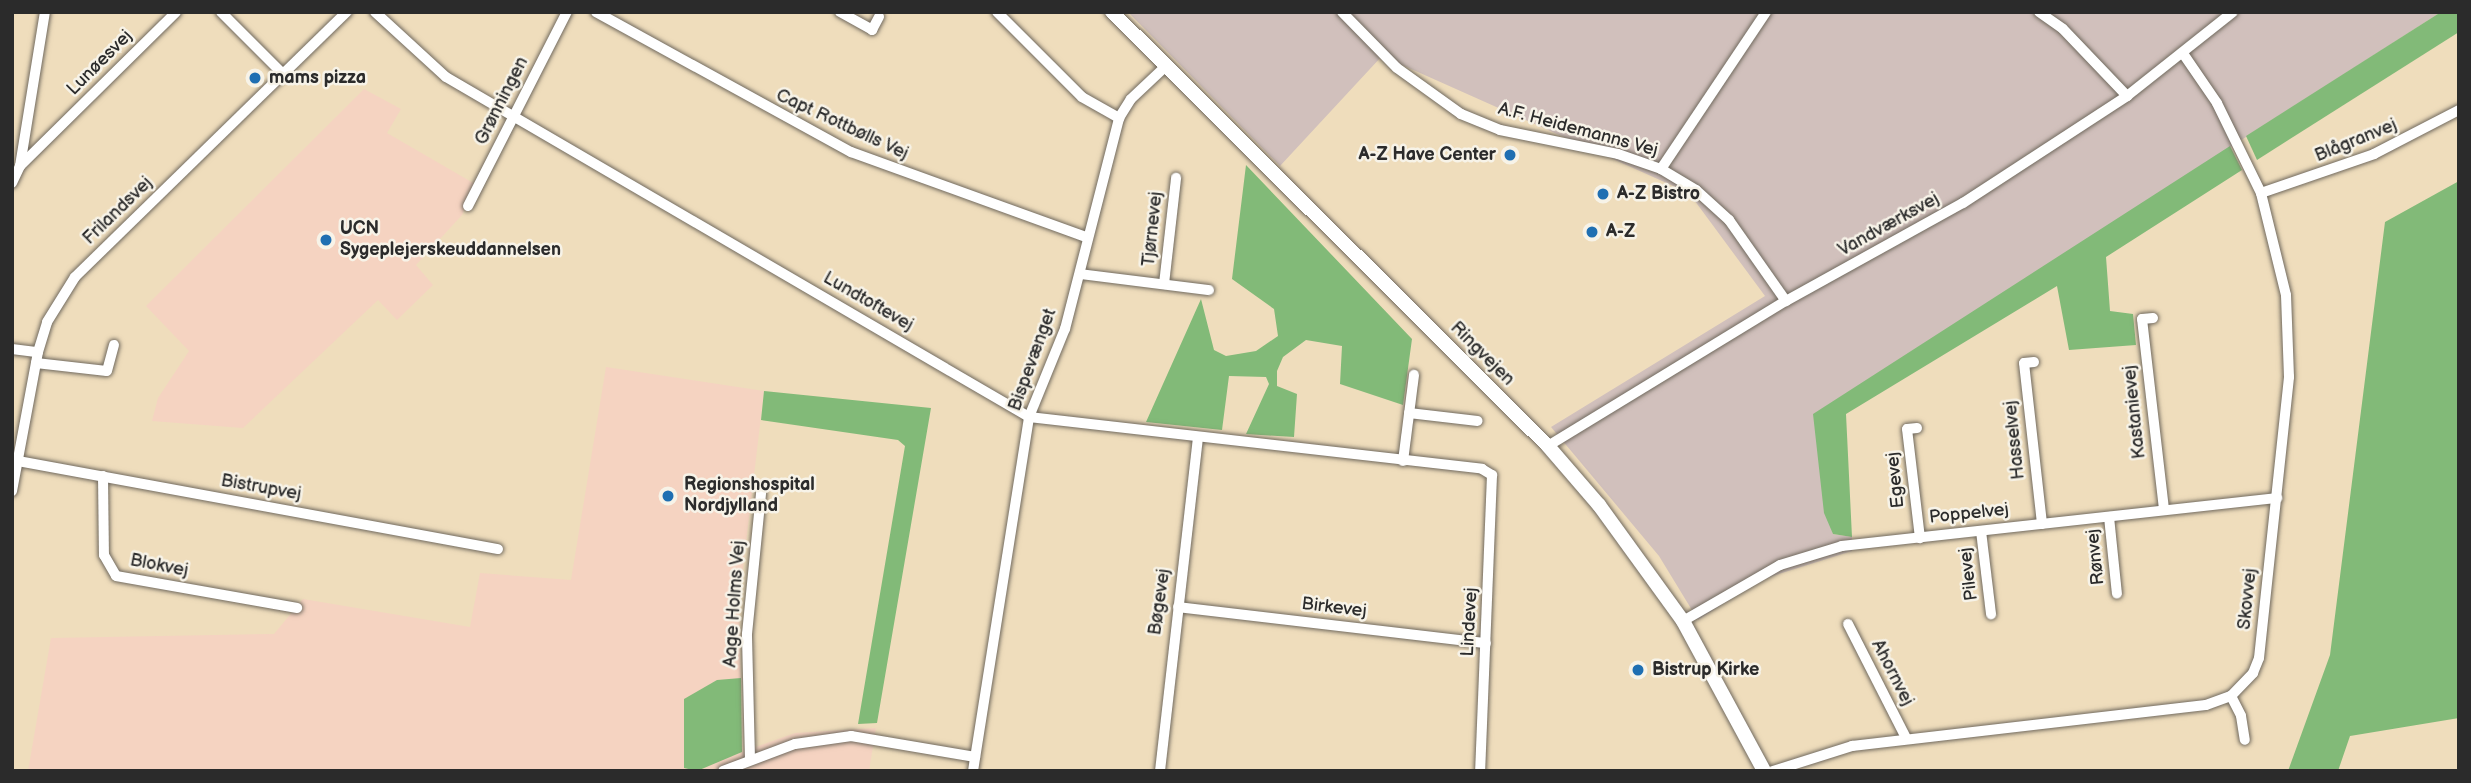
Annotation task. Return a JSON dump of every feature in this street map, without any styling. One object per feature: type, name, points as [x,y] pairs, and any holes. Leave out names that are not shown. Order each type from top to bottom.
[{"type":"main road","name":"Ringvejen","points":[[1112,12],[1548,446],[1631,546],[1683,621],[1764,771]]},
{"type":"street","points":[[12,183],[20,166],[45,12]]},
{"type":"street","name":"Lunøesvej","points":[[20,166],[176,12]]},
{"type":"street","points":[[221,12],[282,74]]},
{"type":"street","name":"Frilandsvej","points":[[12,491],[37,357],[47,322],[75,277],[347,12]]},
{"type":"street","name":"Lundtoftevej","points":[[375,12],[446,77],[1029,417],[1482,469],[1492,475]]},
{"type":"street","name":"Grønningen","points":[[468,206],[567,12]]},
{"type":"street","name":"Capt Rottbølls Vej","points":[[596,12],[850,152],[1088,238]]},
{"type":"street","points":[[839,12],[872,30],[879,17]]},
{"type":"street","points":[[997,12],[1082,97],[1119,118]]},
{"type":"street","name":"A.F. Heidemanns Vej","points":[[1342,12],[1397,68],[1461,114],[1500,130],[1618,154],[1661,169],[1725,215],[1786,301]]},
{"type":"street","points":[[1661,169],[1766,12]]},
{"type":"street","points":[[2039,12],[2063,29],[2127,96]]},
{"type":"street","name":"Vandværksvej","points":[[1548,446],[1786,301],[1951,211],[2127,96],[2184,55],[2233,12]]},
{"type":"street","name":"Skovvej","points":[[2184,55],[2217,103],[2262,193],[2281,266],[2290,331],[2277,498],[2259,657],[2248,679],[2231,696]]},
{"type":"street","name":"Bispevænget","points":[[973,771],[1029,417],[1065,328],[1119,118],[1131,99],[1166,66]]},
{"type":"street","name":"Blågranvej","points":[[2262,193],[2374,154],[2459,110]]},
{"type":"street","points":[[27,128],[50,139]]},
{"type":"street","name":"Tjørnevej","points":[[1164,284],[1176,178]]},
{"type":"street","name":"Tjørnevej","points":[[1080,274],[1209,290]]},
{"type":"street","name":"Kastanievej","points":[[2153,318],[2143,319],[2164,510]]},
{"type":"street","points":[[12,349],[37,357],[107,371],[114,345]]},
{"type":"street","name":"Hasselvej","points":[[2034,362],[2024,363],[2042,524]]},
{"type":"street","points":[[1403,461],[1414,375]]},
{"type":"street","points":[[1409,413],[1478,421]]},
{"type":"street","name":"Egevej","points":[[1917,428],[1908,429],[1920,538]]},
{"type":"street","name":"Bøgevej","points":[[1160,771],[1198,438]]},
{"type":"street","name":"Bistrupvej","points":[[18,461],[498,549]]},
{"type":"street","name":"Lindevej","points":[[1480,771],[1492,475]]},
{"type":"street","name":"Blokvej","points":[[103,476],[104,555],[116,576],[297,608]]},
{"type":"street","name":"Aage Holms Vej","points":[[750,759],[747,634],[761,494]]},
{"type":"street","name":"Poppelvej","points":[[1683,621],[1748,581],[1792,561],[1842,546],[2277,498]]},
{"type":"street","name":"Rønvej","points":[[2109,517],[2117,594]]},
{"type":"street","name":"Pilevej","points":[[1981,531],[1991,614]]},
{"type":"street","name":"Birkevej","points":[[1178,607],[1486,643]]},
{"type":"street","name":"Ahornvej","points":[[1848,624],[1906,738]]},
{"type":"street","points":[[1773,771],[1842,749],[1906,738],[2206,705],[2231,696],[2241,716],[2245,740]]},
{"type":"street","points":[[723,771],[750,759],[819,738],[852,737],[975,757]]},
{"type":"shaded area","points":[[1128,12],[2441,12],[1814,414],[1833,534],[1852,537],[1852,551],[1760,580],[1698,620],[1659,556],[1551,427],[1765,296],[1689,193],[1382,56],[1280,166]]},
{"type":"shaded area","name":"UCN Sygeplejerskeuddannelsen","points":[[364,89],[401,109],[387,133],[475,184],[462,215],[416,265],[433,285],[397,320],[378,300],[243,428],[152,421],[158,398],[189,351],[146,306]]},
{"type":"shaded area","name":"Regionshospital Nordjylland","points":[[606,367],[764,391],[739,602],[742,752],[795,733],[876,728],[869,771],[28,771],[51,638],[274,634],[303,599],[470,627],[480,573],[571,580]]},
{"type":"green space","points":[[2441,12],[2459,12],[2459,32],[2257,160],[2246,136]]},
{"type":"green space","points":[[2230,146],[2242,170],[2106,257],[2110,311],[2133,314],[2136,345],[2069,350],[2057,286],[1846,414],[1852,537],[1833,534],[1824,513],[1813,414]]},
{"type":"green space","points":[[1246,165],[1412,339],[1403,405],[1340,384],[1342,346],[1306,340],[1283,357],[1277,371],[1277,386],[1297,394],[1294,437],[1246,434],[1269,384],[1266,377],[1229,376],[1222,430],[1146,422],[1201,299],[1214,350],[1226,356],[1256,351],[1278,336],[1274,309],[1232,279]]},
{"type":"green space","points":[[2459,181],[2459,718],[2350,736],[2338,771],[2288,771],[2330,655],[2385,222]]},
{"type":"green space","points":[[764,391],[931,408],[877,723],[858,724],[905,446],[898,440],[761,420]]},
{"type":"green space","points":[[741,678],[742,752],[697,771],[684,768],[684,699],[717,680]]},
{"type":"place","name":"mams pizza","points":[[255,78]]},
{"type":"place","name":"A-Z Have Center","points":[[1510,155]]},
{"type":"place","name":"A-Z Bistro","points":[[1603,194]]},
{"type":"place","name":"A-Z","points":[[1592,232]]},
{"type":"place","name":"UCN Sygeplejerskeuddannelsen","points":[[326,240]]},
{"type":"place","name":"Regionshospital Nordjylland","points":[[668,496]]},
{"type":"place","name":"Bistrup Kirke","points":[[1638,670]]}]
